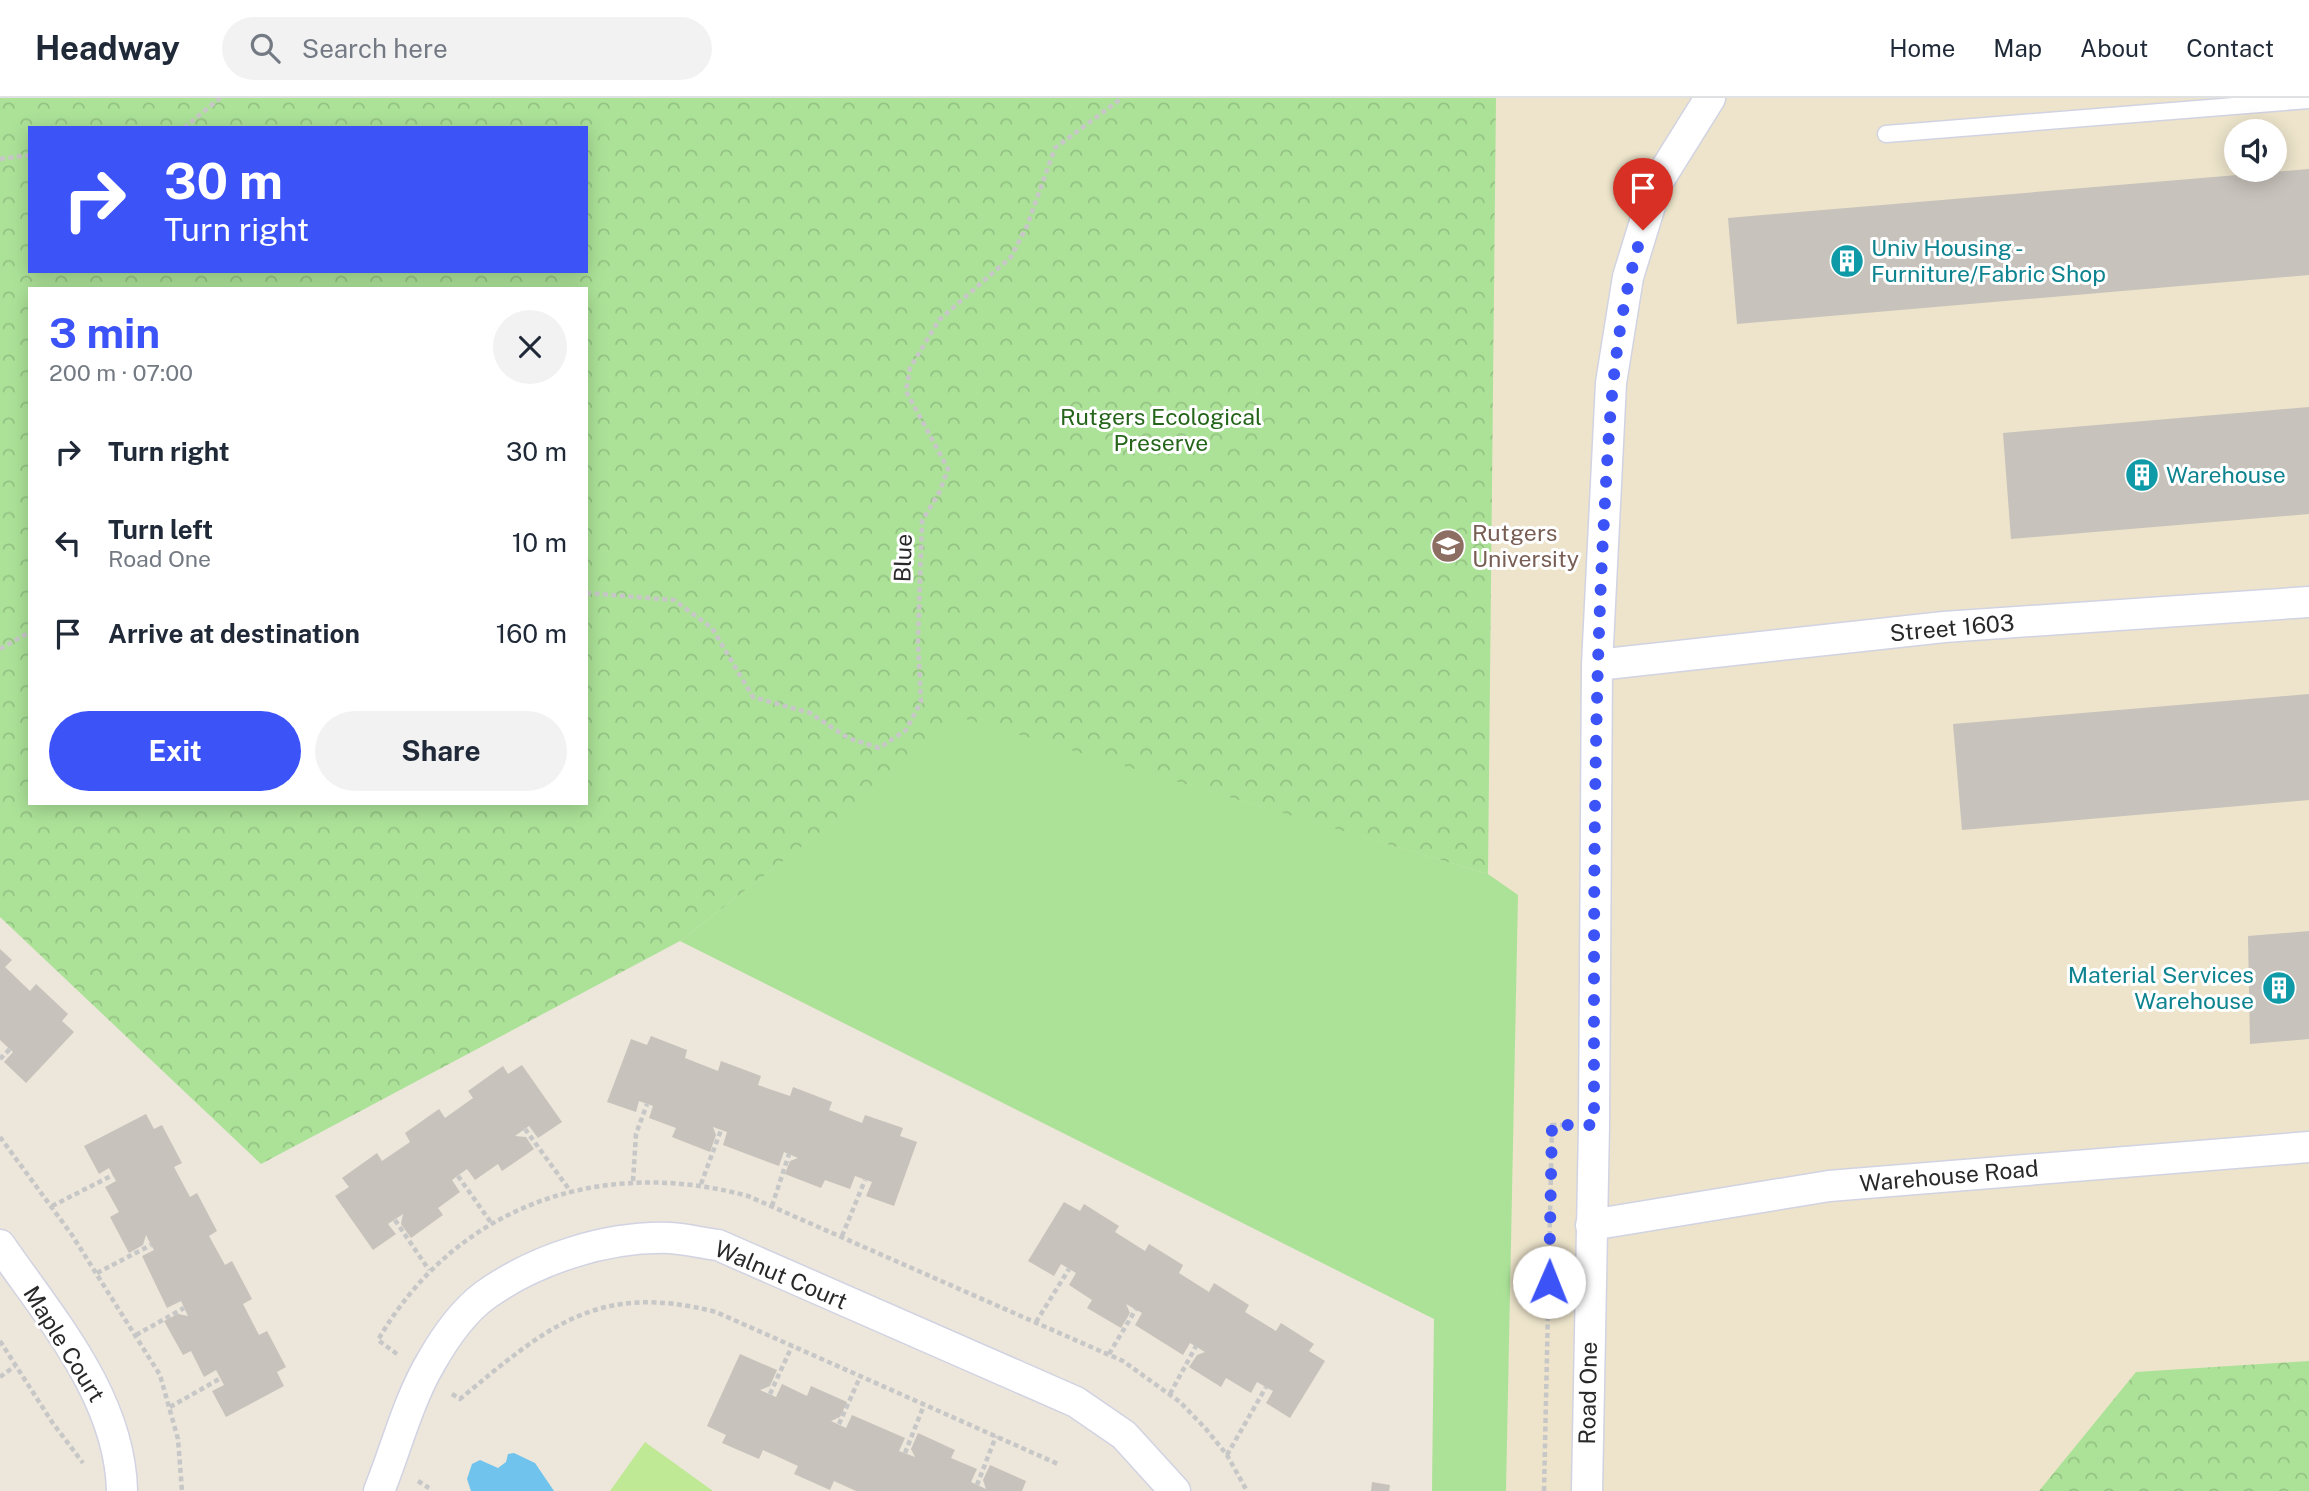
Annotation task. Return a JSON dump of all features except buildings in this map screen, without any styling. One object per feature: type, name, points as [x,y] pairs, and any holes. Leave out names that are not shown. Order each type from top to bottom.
[{"type":"street","name":"Road One","points":[[1587,1491],[1594,1125],[1597,665],[1611,383],[1628,277],[1657,183],[1710,98]]},
{"type":"street","name":"Street 1603","points":[[1597,665],[1944,627],[2309,601]]},
{"type":"street","name":"Warehouse Road","points":[[1591,1225],[1829,1186],[2309,1147]]},
{"type":"street","name":"Walnut Court","points":[[379,1491],[425,1375],[451,1332],[483,1297],[525,1272],[575,1252],[625,1241],[670,1238],[718,1245],[1076,1402],[1124,1435],[1175,1491]]},
{"type":"street","name":"Maple Court","points":[[0,1245],[91,1382],[110,1422],[118,1451],[122,1491]]},
{"type":"lane","points":[[1886,134],[2309,100]]},
{"type":"path","points":[[186,126],[220,98]]},
{"type":"path","name":"Blue","points":[[588,593],[674,600],[712,628],[753,697],[810,713],[848,738],[879,748],[906,730],[922,702],[918,641],[922,521],[940,491],[948,469],[905,391],[910,368],[939,320],[1011,257],[1027,226],[1055,148],[1122,98]]},
{"type":"path","points":[[0,159],[28,155]]},
{"type":"path","points":[[0,649],[28,633]]},
{"type":"path","points":[[0,1059],[10,1049]]},
{"type":"path","points":[[633,1181],[636,1134],[647,1104]]},
{"type":"path","points":[[1544,1491],[1552,1125],[1594,1125]]},
{"type":"path","points":[[526,1129],[571,1192]]},
{"type":"path","points":[[701,1184],[721,1130]]},
{"type":"path","points":[[0,1137],[97,1273],[159,1375],[178,1439],[182,1491]]},
{"type":"path","points":[[772,1206],[789,1154]]},
{"type":"path","points":[[51,1206],[113,1175]]},
{"type":"path","points":[[458,1175],[492,1224]]},
{"type":"path","points":[[842,1236],[865,1180]]},
{"type":"path","points":[[394,1220],[429,1270]]},
{"type":"path","points":[[97,1273],[151,1245]]},
{"type":"path","points":[[1036,1322],[1069,1269]]},
{"type":"path","points":[[378,1340],[460,1399],[555,1326],[592,1310],[621,1302],[652,1300],[712,1311],[1058,1464]]},
{"type":"path","points":[[136,1335],[184,1308]]},
{"type":"path","points":[[1108,1354],[1136,1310]]},
{"type":"path","points":[[0,1341],[52,1422],[89,1470]]},
{"type":"path","points":[[770,1394],[792,1346]]},
{"type":"path","points":[[1170,1394],[1196,1346]]},
{"type":"path","points":[[0,1377],[15,1366]]},
{"type":"path","points":[[839,1424],[860,1377]]},
{"type":"path","points":[[170,1407],[220,1378]]},
{"type":"path","points":[[1227,1455],[1266,1387]]},
{"type":"path","points":[[905,1453],[924,1405]]},
{"type":"path","points":[[977,1485],[996,1436]]},
{"type":"shaded area","name":"Rutgers University","points":[[0,98],[2309,98],[2309,1491],[1432,1491],[1434,1319],[680,941],[0,853]]},
{"type":"green space","name":"Rutgers Ecological Preserve","points":[[0,98],[1496,98],[1488,874],[966,719],[680,941],[261,1164],[0,917]]},
{"type":"green space","points":[[966,718],[1488,874],[1518,895],[1506,1491],[1432,1491],[1434,1319],[680,941]]},
{"type":"green space","points":[[2309,1361],[2309,1491],[2039,1491],[2136,1372]]},
{"type":"green space","points":[[645,1442],[713,1491],[610,1491]]},
{"type":"water","points":[[514,1453],[535,1463],[554,1491],[471,1491],[467,1479],[472,1464],[480,1460],[498,1468],[506,1462],[508,1454]]},
{"type":"place","name":"Univ Housing - Furniture/Fabric Shop","points":[[1847,261]]},
{"type":"place","name":"Warehouse","points":[[2142,475]]},
{"type":"place","name":"Rutgers University","points":[[1448,546]]},
{"type":"place","name":"Material Services Warehouse","points":[[2279,988]]},
{"type":"route","points":[[1549,1282],[1552,1125],[1594,1125],[1597,665],[1611,383],[1628,277],[1643,230]]}]
